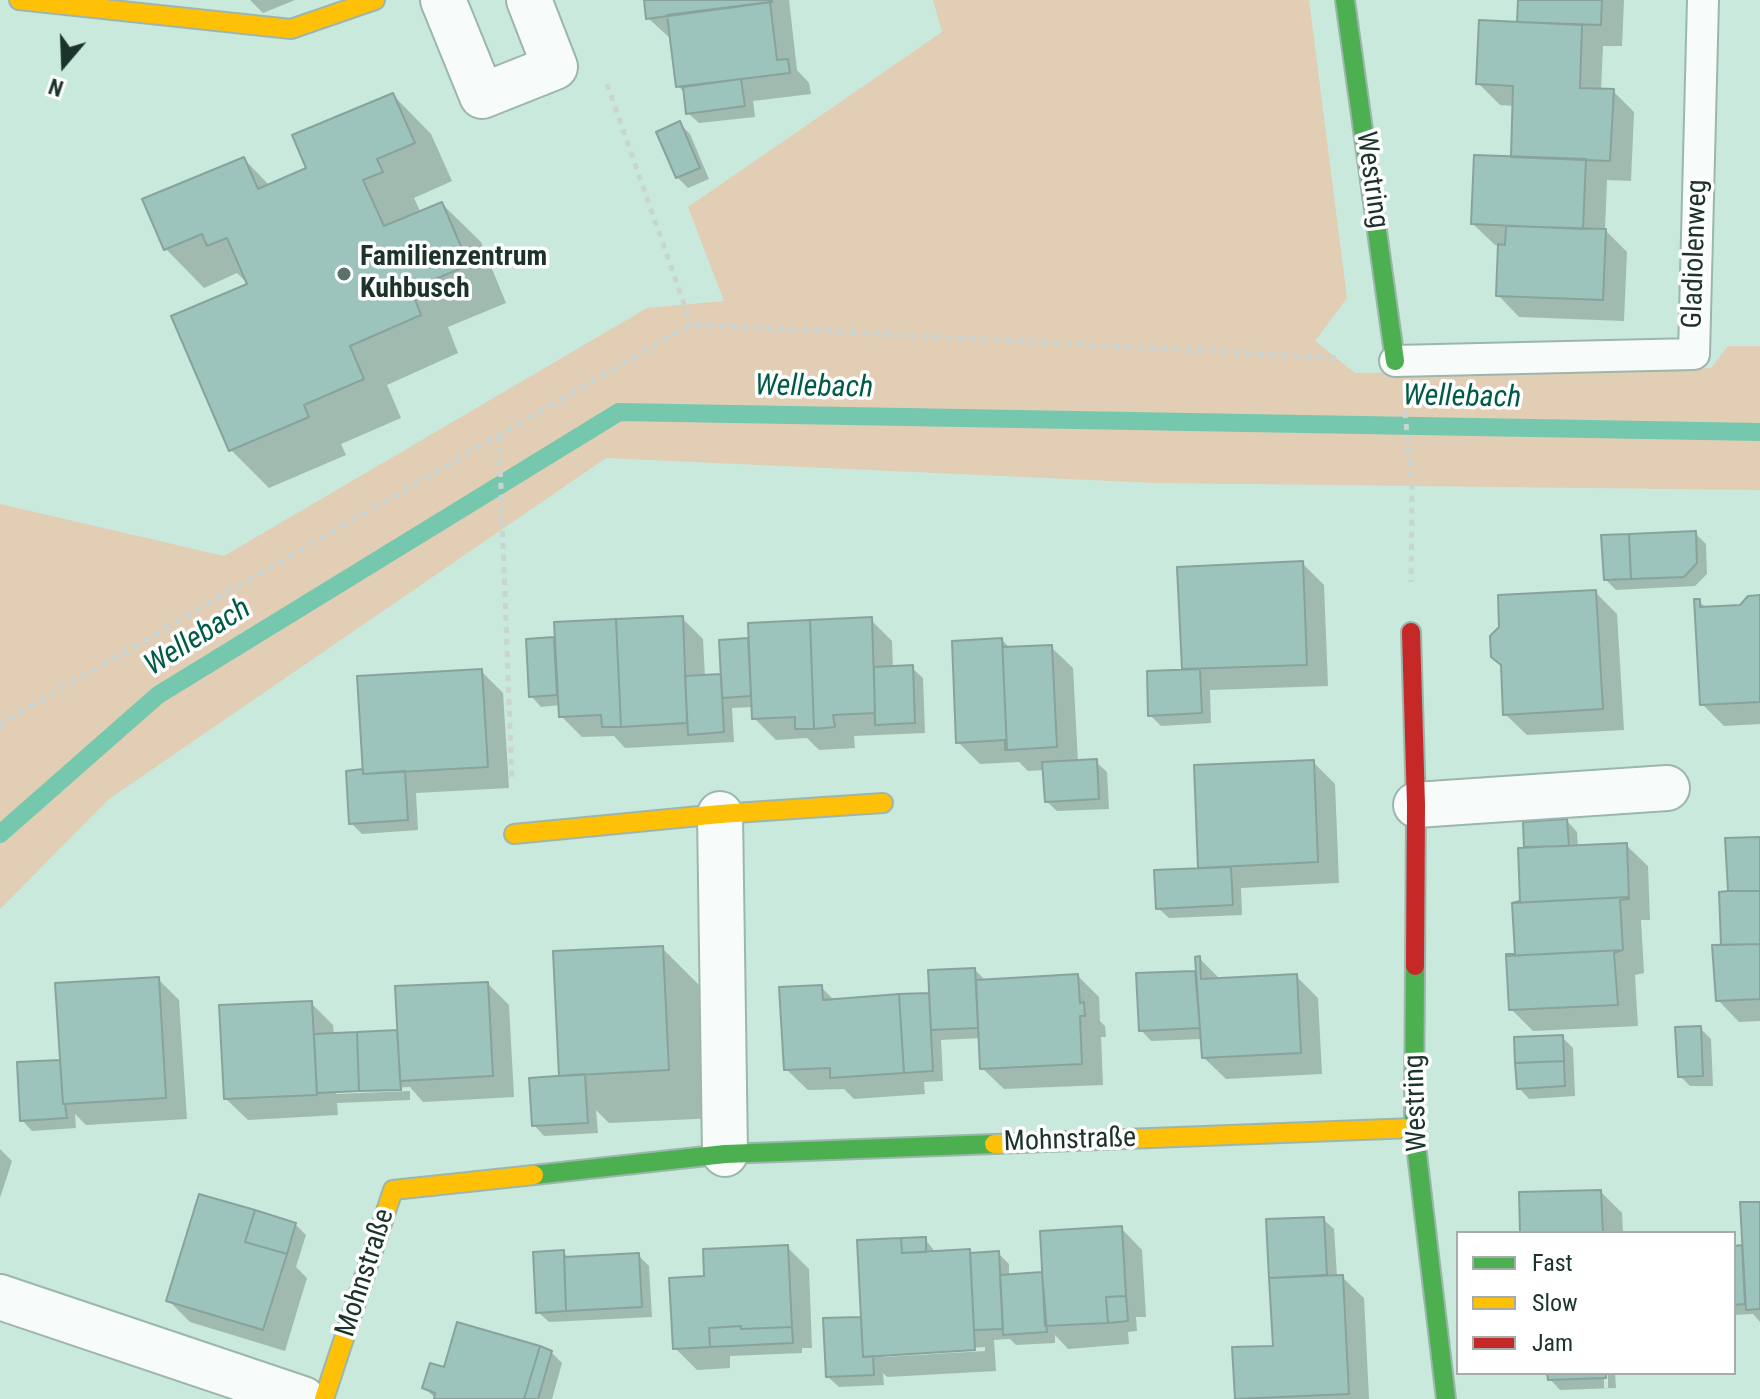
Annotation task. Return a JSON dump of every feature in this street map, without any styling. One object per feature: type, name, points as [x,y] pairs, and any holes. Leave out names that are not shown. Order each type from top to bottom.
[{"type":"street","points":[[19,0],[291,29],[375,0]]},
{"type":"street","points":[[443,0],[482,96],[555,67],[529,0]]},
{"type":"street","name":"Westring","points":[[1345,0],[1395,361]]},
{"type":"street","name":"Westring","points":[[1411,632],[1416,805],[1414,1128],[1446,1399]]},
{"type":"street","points":[[1416,805],[1667,788]]},
{"type":"street","points":[[514,834],[720,814],[883,803]]},
{"type":"street","points":[[720,814],[725,1154]]},
{"type":"street","name":"Mohnstraße","points":[[324,1399],[393,1190],[725,1154],[1414,1128]]},
{"type":"street","points":[[0,1297],[303,1399]]},
{"type":"lane","name":"Gladiolenweg","points":[[1395,361],[1694,354],[1703,0]]},
{"type":"path","points":[[555,67],[606,81],[691,324]]},
{"type":"path","points":[[0,727],[5,721],[691,324],[1395,361]]},
{"type":"path","points":[[1405,410],[1412,485],[1411,632]]},
{"type":"path","points":[[499,435],[514,834]]},
{"type":"shaded area","points":[[933,0],[1309,0],[1347,298],[1315,341],[1355,373],[1711,368],[1728,346],[1760,346],[1760,490],[1156,483],[606,458],[109,799],[0,909],[0,504],[224,556],[647,308],[724,301],[688,207],[942,32]]},
{"type":"building","points":[[644,0],[772,0],[772,2],[646,19]]},
{"type":"building","points":[[1518,0],[1602,0],[1601,25],[1517,22]]},
{"type":"building","points":[[770,2],[777,60],[788,59],[790,73],[676,87],[667,15]]},
{"type":"building","points":[[1479,20],[1582,25],[1580,88],[1614,89],[1610,161],[1511,157],[1513,86],[1476,84]]},
{"type":"building","points":[[741,79],[745,106],[686,114],[683,87]]},
{"type":"building","name":"Familienzentrum Kuhbusch","points":[[393,93],[415,143],[377,159],[383,172],[363,180],[384,226],[442,202],[469,265],[411,289],[421,315],[350,346],[364,379],[304,405],[309,417],[229,451],[171,316],[247,284],[227,238],[207,246],[202,234],[164,250],[142,199],[244,157],[258,189],[306,168],[292,135]]},
{"type":"building","points":[[680,121],[700,168],[676,178],[656,132]]},
{"type":"building","points":[[1474,155],[1586,159],[1583,229],[1471,224]]},
{"type":"building","points":[[1506,226],[1606,229],[1603,300],[1496,296],[1498,244],[1505,245]]},
{"type":"building","points":[[1696,531],[1697,563],[1684,577],[1631,579],[1629,534]]},
{"type":"building","points":[[1629,534],[1631,579],[1604,580],[1601,535]]},
{"type":"building","points":[[1303,561],[1307,665],[1182,669],[1177,567]]},
{"type":"building","points":[[1596,590],[1603,709],[1503,715],[1501,665],[1491,657],[1490,636],[1499,627],[1498,595]]},
{"type":"building","points":[[1760,595],[1760,702],[1700,705],[1694,599],[1700,599],[1700,607],[1740,605],[1748,596]]},
{"type":"building","points":[[683,616],[687,723],[621,727],[616,619]]},
{"type":"building","points":[[872,617],[875,713],[833,715],[835,727],[814,729],[810,620]]},
{"type":"building","points":[[616,619],[621,727],[602,727],[601,715],[559,717],[554,622]]},
{"type":"building","points":[[810,620],[814,729],[795,729],[795,717],[752,719],[748,623]]},
{"type":"building","points":[[554,637],[557,695],[529,697],[526,639]]},
{"type":"building","points":[[748,638],[751,696],[722,698],[719,640]]},
{"type":"building","points":[[1002,638],[1007,750],[1005,740],[956,743],[952,641]]},
{"type":"building","points":[[1002,638],[1003,647],[1052,645],[1057,747],[1007,750]]},
{"type":"building","points":[[913,665],[915,723],[875,725],[874,667]]},
{"type":"building","points":[[482,669],[488,767],[363,774],[357,676]]},
{"type":"building","points":[[1200,669],[1202,713],[1148,716],[1147,671]]},
{"type":"building","points":[[721,674],[724,732],[688,735],[685,676]]},
{"type":"building","points":[[1097,759],[1099,799],[1045,802],[1042,762]]},
{"type":"building","points":[[1314,760],[1318,862],[1198,868],[1194,765]]},
{"type":"building","points":[[363,769],[363,774],[405,771],[408,820],[349,824],[346,771]]},
{"type":"building","points":[[1567,819],[1569,846],[1524,847],[1523,822]]},
{"type":"building","points":[[1760,837],[1760,891],[1728,891],[1725,838]]},
{"type":"building","points":[[1627,843],[1629,897],[1512,903],[1520,901],[1518,848]]},
{"type":"building","points":[[1231,867],[1233,905],[1156,909],[1154,870]]},
{"type":"building","points":[[1760,891],[1760,944],[1721,945],[1719,892]]},
{"type":"building","points":[[1629,897],[1620,900],[1623,950],[1506,956],[1515,954],[1512,903]]},
{"type":"building","points":[[1760,944],[1760,999],[1716,1001],[1712,945]]},
{"type":"building","points":[[663,946],[669,1070],[559,1076],[553,951]]},
{"type":"building","points":[[1623,950],[1614,953],[1618,1005],[1509,1010],[1506,956]]},
{"type":"building","points":[[1200,956],[1201,979],[1297,974],[1301,1053],[1202,1058],[1195,957]]},
{"type":"building","points":[[975,968],[978,1028],[931,1030],[928,970]]},
{"type":"building","points":[[1195,971],[1200,1028],[1139,1031],[1136,973]]},
{"type":"building","points":[[1078,974],[1080,1003],[1084,1002],[1085,1016],[1080,1016],[1082,1064],[980,1069],[976,980]]},
{"type":"building","points":[[159,977],[166,1098],[63,1104],[55,983]]},
{"type":"building","points":[[488,982],[493,1076],[400,1081],[395,986]]},
{"type":"building","points":[[822,985],[823,1000],[899,994],[904,1073],[830,1078],[830,1068],[784,1070],[779,987]]},
{"type":"building","points":[[929,993],[933,1071],[904,1073],[899,994]]},
{"type":"building","points":[[312,1001],[317,1095],[224,1099],[219,1005]]},
{"type":"building","points":[[1701,1026],[1703,1076],[1678,1077],[1675,1027]]},
{"type":"building","points":[[397,1030],[401,1090],[359,1091],[357,1032]]},
{"type":"building","points":[[357,1032],[359,1091],[317,1093],[314,1034]]},
{"type":"building","points":[[1563,1035],[1564,1061],[1515,1063],[1514,1037]]},
{"type":"building","points":[[60,1060],[67,1118],[20,1121],[17,1062]]},
{"type":"building","points":[[1564,1061],[1565,1086],[1517,1089],[1515,1063]]},
{"type":"building","points":[[585,1074],[588,1123],[532,1126],[529,1078]]},
{"type":"building","points":[[1601,1190],[1603,1231],[1520,1231],[1519,1192]]},
{"type":"building","points":[[199,1194],[255,1210],[245,1242],[287,1254],[263,1330],[166,1301]]},
{"type":"building","points":[[1740,1202],[1760,1202],[1760,1309],[1746,1310]]},
{"type":"building","points":[[255,1210],[296,1223],[287,1254],[245,1242]]},
{"type":"building","points":[[1324,1217],[1327,1275],[1269,1278],[1266,1219]]},
{"type":"building","points":[[1122,1226],[1126,1296],[1106,1297],[1108,1323],[1045,1326],[1040,1231]]},
{"type":"building","points":[[926,1237],[926,1252],[902,1253],[901,1238]]},
{"type":"building","points":[[901,1238],[902,1253],[970,1249],[975,1350],[863,1357],[857,1240]]},
{"type":"building","points":[[788,1245],[792,1327],[709,1328],[710,1347],[673,1349],[669,1278],[704,1276],[703,1249]]},
{"type":"building","points":[[1742,1245],[1745,1304],[1736,1305],[1736,1246]]},
{"type":"building","points":[[564,1250],[566,1311],[536,1313],[533,1252]]},
{"type":"building","points":[[999,1251],[1003,1329],[974,1330],[970,1253]]},
{"type":"building","points":[[639,1253],[642,1307],[566,1311],[564,1257]]},
{"type":"building","points":[[1042,1272],[1047,1332],[1003,1335],[1000,1275]]},
{"type":"building","points":[[1343,1275],[1349,1394],[1235,1399],[1232,1347],[1273,1346],[1269,1278]]},
{"type":"building","points":[[1126,1296],[1128,1321],[1108,1323],[1106,1297]]},
{"type":"building","points":[[861,1317],[863,1357],[873,1356],[874,1375],[826,1377],[823,1318]]},
{"type":"building","points":[[457,1322],[540,1346],[524,1399],[434,1399],[435,1393],[422,1388],[430,1363],[444,1367]]},
{"type":"building","points":[[741,1326],[741,1329],[792,1327],[793,1343],[710,1347],[709,1328]]},
{"type":"building","points":[[540,1346],[552,1351],[538,1399],[524,1399]]},
{"type":"building","points":[[1547,1375],[1606,1375],[1606,1378],[1548,1380]]},
{"type":"waterway","name":"Wellebach","points":[[0,834],[158,695],[619,412],[1760,432]]},
{"type":"traffic: fast","points":[[1345,0],[1395,361]]},
{"type":"traffic: fast","points":[[1415,966],[1414,1128],[1446,1399]]},
{"type":"traffic: fast","points":[[534,1175],[725,1154],[994,1144]]},
{"type":"traffic: slow","points":[[19,0],[291,29],[375,0]]},
{"type":"traffic: slow","points":[[514,834],[720,814],[883,803]]},
{"type":"traffic: slow","points":[[994,1144],[1414,1128]]},
{"type":"traffic: slow","points":[[324,1399],[393,1190],[534,1175]]},
{"type":"traffic: jam","points":[[1411,632],[1416,805],[1415,966]]},
{"type":"place","name":"Familienzentrum Kuhbusch","points":[[344,274]]}]
